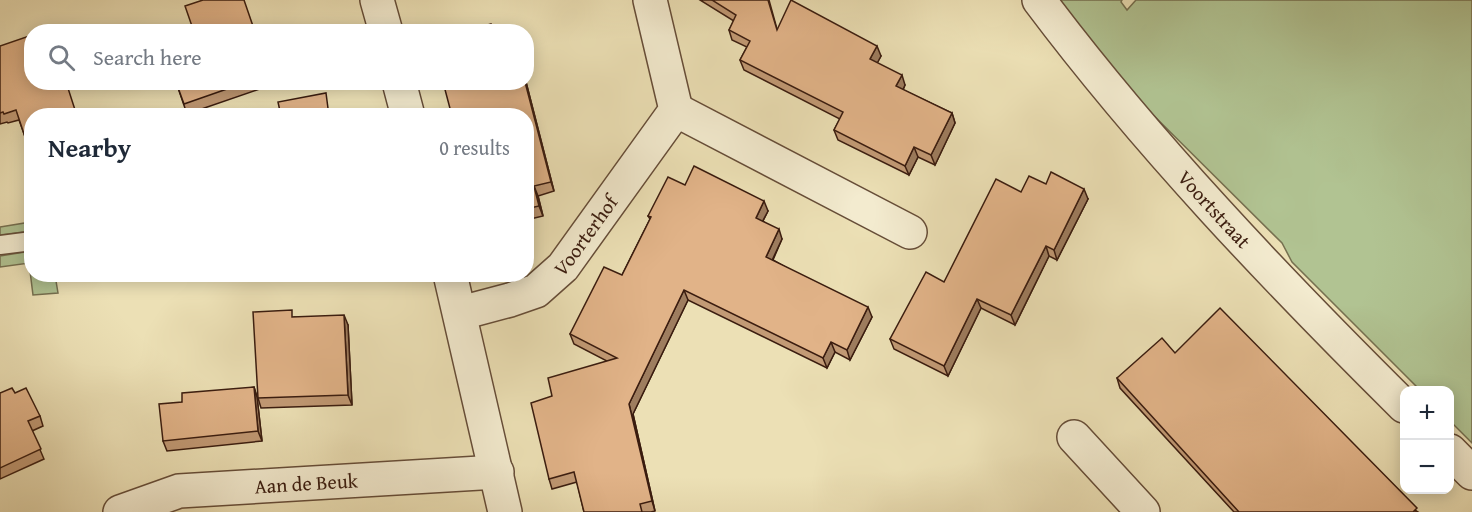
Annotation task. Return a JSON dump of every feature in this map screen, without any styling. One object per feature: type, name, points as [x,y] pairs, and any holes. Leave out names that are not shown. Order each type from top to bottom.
[{"type":"street","points":[[377,0],[384,24]]},
{"type":"street","points":[[650,0],[676,111],[910,232]]},
{"type":"street","name":"Voortstraat","points":[[1039,0],[1119,103],[1252,249],[1400,402]]},
{"type":"street","points":[[401,90],[406,108]]},
{"type":"street","name":"Voorterhof","points":[[461,313],[536,291],[563,267],[676,111]]},
{"type":"street","points":[[452,282],[505,512]]},
{"type":"street","points":[[1074,437],[1143,512]]},
{"type":"street","points":[[1454,456],[1472,473]]},
{"type":"street","name":"Aan de Beuk","points":[[120,512],[178,491],[497,472]]},
{"type":"lane","points":[[0,245],[24,242]]},
{"type":"green space","points":[[1058,0],[1122,0],[1127,10],[1136,0],[1472,0],[1472,443],[1454,425],[1454,386],[1416,386],[1292,262],[1282,243],[1136,98]]},
{"type":"green space","points":[[24,223],[24,232],[0,235],[0,227]]},
{"type":"green space","points":[[24,252],[24,264],[0,267],[0,256]]},
{"type":"green space","points":[[31,282],[56,282],[58,293],[33,295]]},
{"type":"building","points":[[203,0],[244,0],[252,24],[191,24],[185,6]]},
{"type":"building","points":[[712,0],[768,0],[777,30],[791,0],[877,46],[870,59],[902,75],[896,86],[952,113],[931,155],[914,147],[905,166],[834,130],[843,112],[740,60],[750,41],[729,30],[736,15]]},
{"type":"building","points":[[24,38],[24,90],[69,90],[74,108],[24,108],[24,134],[16,110],[0,113],[0,46]]},
{"type":"building","points":[[179,90],[224,90],[184,104]]},
{"type":"building","points":[[445,90],[527,90],[532,108],[450,108]]},
{"type":"building","points":[[326,93],[328,108],[279,108],[278,102]]},
{"type":"building","points":[[534,117],[551,182],[534,186]]},
{"type":"building","points":[[694,166],[764,201],[756,218],[779,229],[766,257],[868,307],[847,350],[831,342],[823,358],[684,290],[629,404],[652,501],[640,504],[642,512],[584,512],[574,472],[549,479],[531,403],[552,396],[548,378],[617,358],[570,334],[604,267],[622,275],[668,177],[685,185]]},
{"type":"building","points":[[1051,172],[1084,189],[1054,250],[1046,246],[1011,315],[977,299],[944,366],[890,339],[926,272],[944,282],[996,179],[1021,192],[1029,176],[1046,184]]},
{"type":"building","points":[[534,186],[539,206],[534,207]]},
{"type":"building","points":[[1220,308],[1400,491],[1400,494],[1403,494],[1417,508],[1413,512],[1239,512],[1117,378],[1162,338],[1175,353]]},
{"type":"building","points":[[292,310],[292,317],[344,315],[348,395],[258,398],[253,312]]},
{"type":"building","points":[[254,387],[258,431],[163,441],[159,404],[182,402],[182,393]]},
{"type":"building","points":[[12,388],[15,393],[26,388],[40,416],[28,421],[41,449],[0,468],[0,393]]}]
